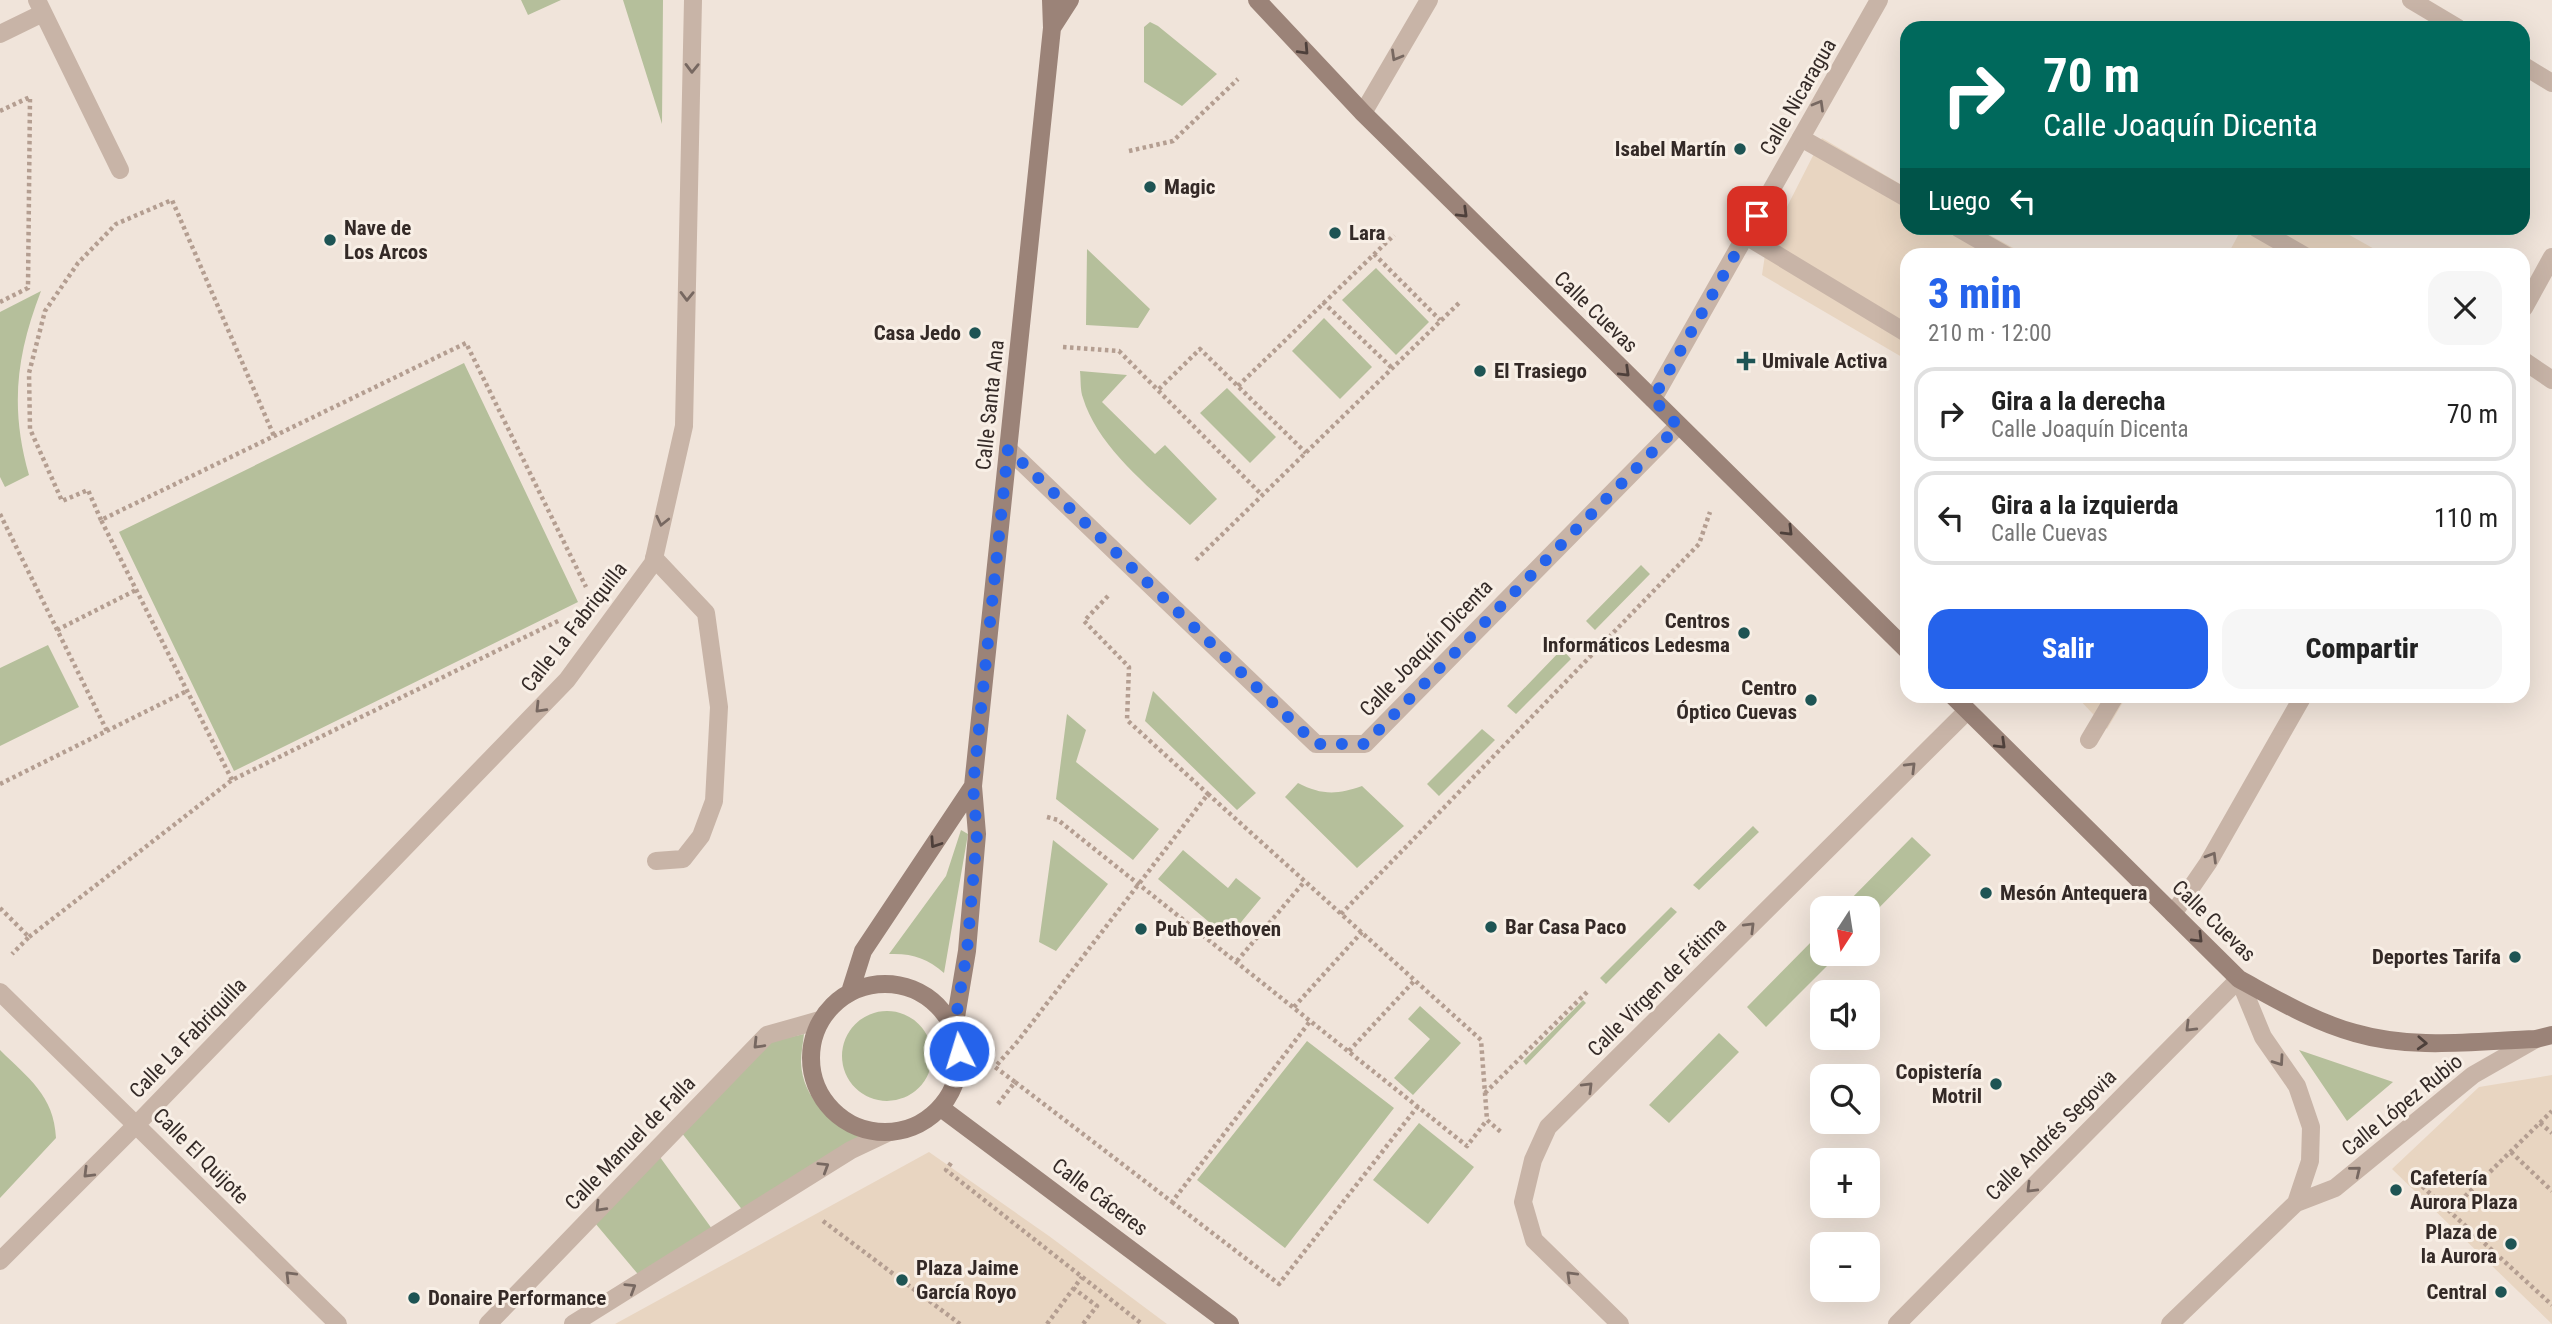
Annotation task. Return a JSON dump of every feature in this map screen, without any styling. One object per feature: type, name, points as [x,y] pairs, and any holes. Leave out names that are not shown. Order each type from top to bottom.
[{"type":"main road","name":"Calle Santa Ana","points":[[954,1029],[967,951],[977,834],[973,786],[1052,28],[1051,0]]},
{"type":"main road","name":"Calle Santa Ana","points":[[1052,28],[1070,0]]},
{"type":"main road","name":"Calle Cuevas","points":[[1257,0],[1363,113],[1900,643]]},
{"type":"main road","name":"Calle Cuevas","points":[[1959,703],[2239,979],[2292,1008],[2355,1034],[2421,1044],[2544,1037]]},
{"type":"main road","name":"Calle Santa Ana","points":[[850,992],[863,951],[973,786]]},
{"type":"main road","points":[[874,984],[898,985],[921,993],[940,1009],[954,1029],[959,1051],[958,1073],[941,1108],[915,1126],[889,1132],[866,1129],[845,1121],[828,1106],[817,1086],[810,1064],[812,1042],[820,1020],[850,992],[874,984]]},
{"type":"main road","name":"Calle Cáceres","points":[[941,1108],[1230,1324]]},
{"type":"street","name":"Calle La Fabriquilla","points":[[0,1261],[136,1125],[567,680],[653,563],[684,426],[693,0]]},
{"type":"street","points":[[1363,113],[1429,0]]},
{"type":"street","name":"Calle Nicaragua","points":[[1653,399],[1879,0]]},
{"type":"street","points":[[2411,0],[2446,21]]},
{"type":"street","points":[[0,34],[40,6],[120,170]]},
{"type":"street","points":[[2530,70],[2552,83]]},
{"type":"street","points":[[1801,138],[1900,194]]},
{"type":"street","points":[[1970,235],[1993,248]]},
{"type":"street","points":[[2268,235],[2291,248]]},
{"type":"street","points":[[1746,236],[1900,329]]},
{"type":"street","points":[[2530,297],[2552,257]]},
{"type":"street","points":[[2530,365],[2552,380]]},
{"type":"street","name":"Calle Joaquín Dicenta","points":[[1008,449],[1316,744],[1365,744],[1678,426]]},
{"type":"street","points":[[654,558],[706,613],[719,707],[714,801],[701,835],[683,859],[656,861]]},
{"type":"street","points":[[2089,740],[2111,703]]},
{"type":"street","points":[[2173,914],[2208,863],[2299,703]]},
{"type":"street","name":"Calle Virgen de Fátima","points":[[1620,1324],[1534,1240],[1523,1202],[1533,1160],[1548,1127],[1967,711]]},
{"type":"street","name":"Calle López Rubio","points":[[2239,979],[2263,1037],[2297,1086],[2311,1127],[2310,1161],[2296,1203]]},
{"type":"street","name":"Calle Andrés Segovia","points":[[1897,1324],[2239,979]]},
{"type":"street","name":"Calle El Quijote","points":[[0,992],[338,1324]]},
{"type":"street","name":"Calle Manuel de Falla","points":[[488,1324],[767,1035],[820,1020]]},
{"type":"street","name":"Calle López Rubio","points":[[2170,1324],[2296,1203],[2335,1188],[2473,1075],[2544,1037]]},
{"type":"street","points":[[573,1324],[851,1150],[889,1132]]},
{"type":"path","points":[[1129,150],[1172,141],[1238,79]]},
{"type":"path","points":[[0,111],[30,97],[28,288],[0,302]]},
{"type":"path","points":[[232,780],[100,520],[88,490],[62,501],[30,429],[29,373],[45,311],[78,263],[116,224],[172,200],[274,436]]},
{"type":"path","points":[[1238,386],[1394,235]]},
{"type":"path","points":[[1374,254],[1440,320]]},
{"type":"path","points":[[1323,302],[1392,368]]},
{"type":"path","points":[[1196,560],[1460,302]]},
{"type":"path","points":[[100,520],[466,343],[589,594]]},
{"type":"path","points":[[1063,347],[1119,351],[1262,495]]},
{"type":"path","points":[[1159,389],[1200,349],[1306,453]]},
{"type":"path","points":[[1342,914],[1699,544],[1711,510]]},
{"type":"path","points":[[0,514],[107,731]]},
{"type":"path","points":[[1133,569],[1084,621],[1129,667],[1127,720],[1481,1040],[1488,1120],[1508,1139]]},
{"type":"path","points":[[57,630],[136,590]]},
{"type":"path","points":[[10,956],[29,937],[232,780],[561,620]]},
{"type":"path","points":[[0,784],[187,691]]},
{"type":"path","points":[[1208,794],[1018,1041],[995,1067],[1279,1284],[1418,1106]]},
{"type":"path","points":[[1047,817],[1058,821],[1139,883],[1467,1146],[1488,1120]]},
{"type":"path","points":[[1237,961],[1305,881]]},
{"type":"path","points":[[0,908],[29,937]]},
{"type":"path","points":[[1294,1007],[1362,932]]},
{"type":"path","points":[[1349,1051],[1415,979]]},
{"type":"path","points":[[1485,1093],[1588,991]]},
{"type":"path","points":[[1172,1202],[1311,1020]]},
{"type":"path","points":[[1015,1082],[946,1170],[1142,1324]]},
{"type":"path","points":[[2450,1211],[2552,1111]]},
{"type":"path","points":[[2540,1123],[2552,1133]]},
{"type":"path","points":[[2511,1152],[2552,1191]]},
{"type":"path","points":[[2403,1169],[2552,1305]]},
{"type":"path","points":[[823,1221],[960,1324]]},
{"type":"path","points":[[1047,1324],[1082,1277]]},
{"type":"path","points":[[1073,1289],[1097,1306],[1083,1324]]},
{"type":"green space","points":[[521,0],[561,0],[528,15]]},
{"type":"green space","points":[[623,0],[663,0],[662,124]]},
{"type":"green space","points":[[1150,22],[1217,74],[1182,106],[1144,82],[1144,27]]},
{"type":"green space","points":[[1087,249],[1150,309],[1138,328],[1086,325]]},
{"type":"green space","points":[[1376,268],[1429,322],[1396,355],[1342,300]]},
{"type":"green space","points":[[41,291],[26,338],[18,382],[19,427],[29,475],[5,487],[0,477],[0,312]]},
{"type":"green space","points":[[1324,318],[1372,367],[1340,399],[1292,351]]},
{"type":"green space","points":[[464,363],[578,602],[234,771],[119,532]]},
{"type":"green space","points":[[1080,371],[1127,375],[1102,402],[1155,454],[1165,445],[1217,499],[1190,525],[1128,467],[1101,434],[1083,398]]},
{"type":"green space","points":[[1227,388],[1276,437],[1250,463],[1200,413]]},
{"type":"green space","points":[[1641,565],[1650,574],[1595,630],[1586,621]]},
{"type":"green space","points":[[48,645],[79,707],[0,746],[0,668]]},
{"type":"green space","points":[[1562,649],[1571,659],[1516,714],[1507,706]]},
{"type":"green space","points":[[1153,691],[1256,793],[1237,810],[1145,721]]},
{"type":"green space","points":[[1067,714],[1086,730],[1076,762],[1159,829],[1133,860],[1056,799]]},
{"type":"green space","points":[[1482,729],[1495,740],[1439,796],[1427,784]]},
{"type":"green space","points":[[1298,783],[1314,790],[1329,792],[1362,786],[1404,826],[1357,868],[1285,797]]},
{"type":"green space","points":[[1753,826],[1759,832],[1699,890],[1693,885]]},
{"type":"green space","points":[[961,830],[968,834],[944,973],[919,958],[905,954],[889,954],[946,876]]},
{"type":"green space","points":[[1912,837],[1931,855],[1880,907],[1880,896],[1854,896]]},
{"type":"green space","points":[[1053,840],[1108,884],[1056,951],[1039,942]]},
{"type":"green space","points":[[1183,850],[1228,888],[1236,878],[1261,898],[1228,938],[1158,879]]},
{"type":"green space","points":[[1671,907],[1677,912],[1606,984],[1600,978]]},
{"type":"green space","points":[[1810,943],[1810,966],[1827,966],[1810,980],[1766,1027],[1747,1007]]},
{"type":"green space","points":[[1583,1000],[1586,1003],[1526,1065],[1523,1061]]},
{"type":"green space","points":[[1420,1006],[1461,1043],[1413,1095],[1394,1078],[1430,1039],[1408,1019]]},
{"type":"green space","points":[[887,1011],[904,1015],[919,1024],[928,1039],[932,1056],[928,1073],[919,1088],[904,1097],[887,1101],[870,1097],[855,1088],[846,1073],[842,1056],[846,1039],[855,1024],[870,1015]]},
{"type":"green space","points":[[1719,1033],[1739,1052],[1669,1123],[1649,1105]]},
{"type":"green space","points":[[804,1034],[801,1059],[803,1075],[813,1098],[840,1125],[862,1137],[744,1212],[681,1132],[769,1042]]},
{"type":"green space","points":[[1307,1041],[1394,1108],[1285,1248],[1197,1180]]},
{"type":"green space","points":[[0,1050],[38,1088],[45,1099],[54,1123],[56,1138],[0,1198]]},
{"type":"green space","points":[[2299,1050],[2393,1082],[2347,1121]]},
{"type":"green space","points":[[1419,1123],[1474,1167],[1428,1224],[1373,1180]]},
{"type":"green space","points":[[657,1153],[715,1233],[642,1279],[595,1223]]},
{"type":"shaded area","points":[[1822,138],[1900,184],[1900,235],[1990,235],[2013,248],[1900,248],[1900,356],[1762,275],[1766,248]]},
{"type":"shaded area","points":[[2238,235],[2349,235],[2373,248],[2231,248]]},
{"type":"shaded area","points":[[2083,703],[2122,703],[2107,729]]},
{"type":"shaded area","name":"Plaza de la Aurora","points":[[2552,1075],[2552,1324],[2392,1169],[2479,1087]]},
{"type":"shaded area","name":"Plaza Jaime García Royo","points":[[929,1152],[1049,1236],[1167,1324],[615,1324]]},
{"type":"place","name":"Isabel Martín","points":[[1740,149]]},
{"type":"place","name":"Magic","points":[[1150,187]]},
{"type":"place","name":"Lara","points":[[1335,233]]},
{"type":"place","name":"Nave de Los Arcos","points":[[330,240]]},
{"type":"place","name":"Casa Jedo","points":[[975,333]]},
{"type":"place","name":"Umivale Activa","points":[[1746,361]]},
{"type":"place","name":"El Trasiego","points":[[1480,371]]},
{"type":"place","name":"Centros Informáticos Ledesma","points":[[1744,633]]},
{"type":"place","name":"Centro Óptico Cuevas","points":[[1811,700]]},
{"type":"place","name":"Mesón Antequera","points":[[1986,893]]},
{"type":"place","name":"Bar Casa Paco","points":[[1491,927]]},
{"type":"place","name":"Pub Beethoven","points":[[1141,929]]},
{"type":"place","name":"Deportes Tarifa","points":[[2515,957]]},
{"type":"place","name":"Copistería Motril","points":[[1996,1084]]},
{"type":"place","name":"Cafetería Aurora Plaza","points":[[2396,1190]]},
{"type":"place","name":"Plaza de la Aurora","points":[[2511,1244]]},
{"type":"place","name":"Plaza Jaime García Royo","points":[[902,1280]]},
{"type":"place","name":"Central","points":[[2501,1292]]},
{"type":"place","name":"Donaire Performance","points":[[414,1298]]},
{"type":"route","points":[[959,1051],[954,1029],[967,951],[977,834],[973,786],[1008,449],[1316,744],[1365,744],[1678,426],[1653,399],[1757,216]]}]
